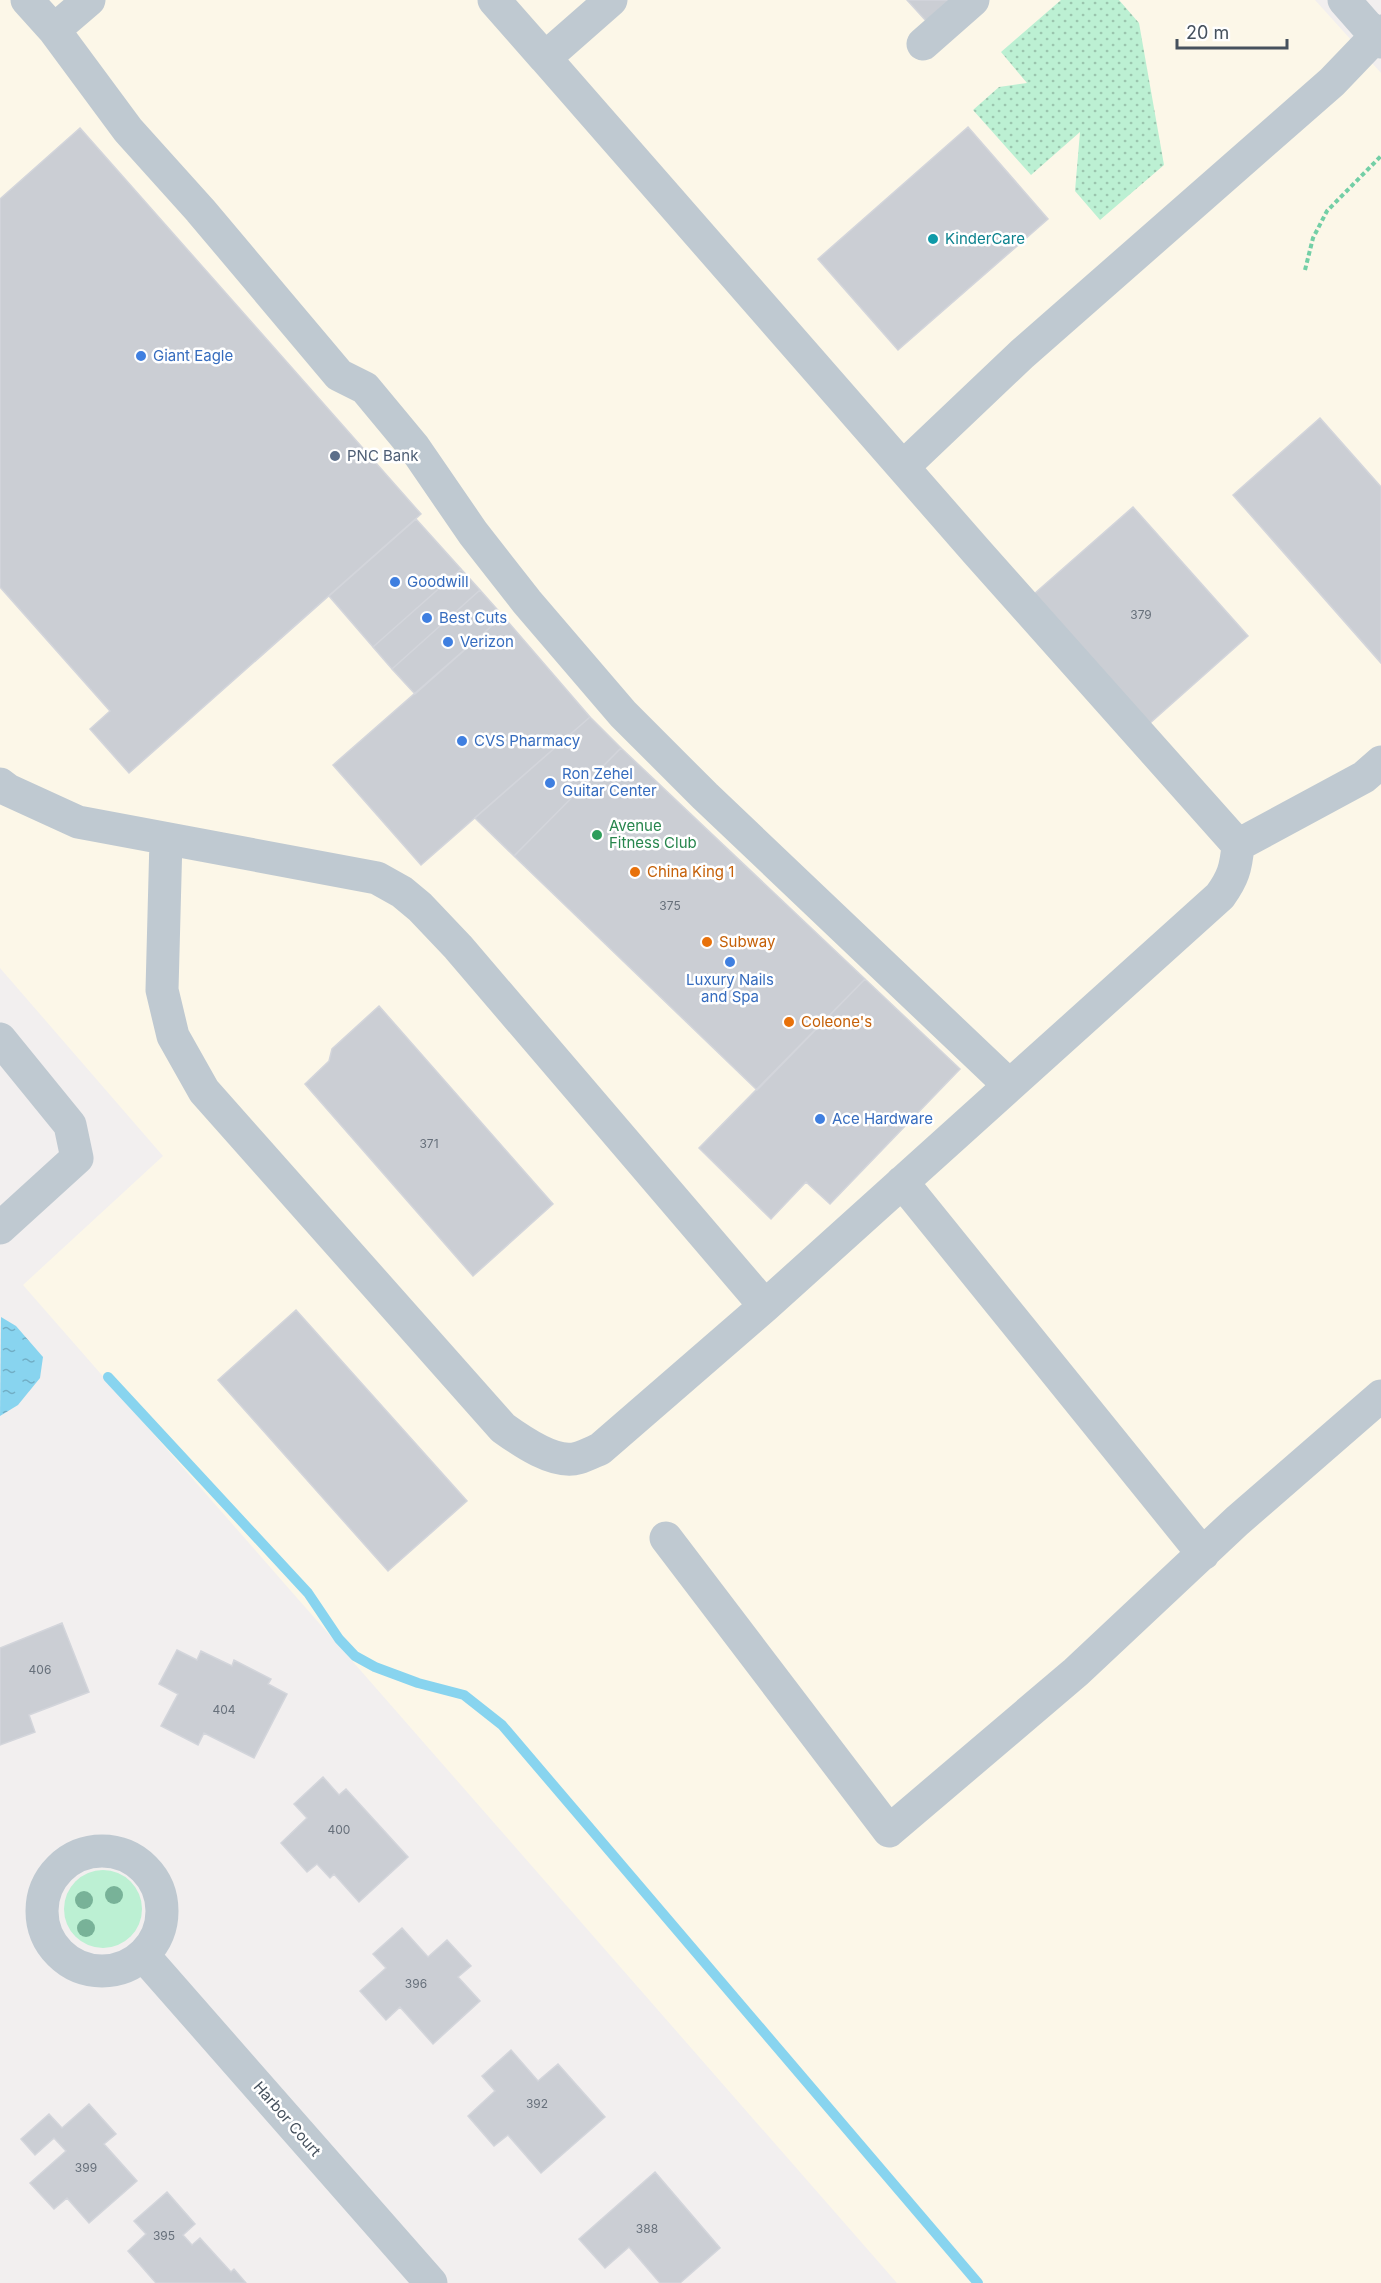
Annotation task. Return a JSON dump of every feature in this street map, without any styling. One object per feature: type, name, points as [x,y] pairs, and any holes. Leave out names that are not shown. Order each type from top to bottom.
[{"type":"street","points":[[27,0],[54,30],[128,130],[200,210],[339,375],[365,388],[414,447],[473,533],[527,602],[623,714],[705,796],[1009,1085]]},
{"type":"street","points":[[54,30],[89,0]]},
{"type":"street","points":[[166,839],[162,990],[173,1036],[188,1065],[212,1100],[503,1428],[525,1444],[547,1455],[575,1459],[600,1449],[765,1306],[1220,896],[1232,879],[1238,845],[494,0]]},
{"type":"street","points":[[545,58],[610,0]]},
{"type":"street","points":[[923,44],[973,0]]},
{"type":"street","points":[[903,467],[1022,354],[1332,82],[1379,36],[1344,0]]},
{"type":"street","points":[[1238,845],[1364,777],[1381,762]]},
{"type":"street","points":[[0,784],[8,790],[78,822],[377,878],[402,892],[420,907],[458,947],[765,1306]]},
{"type":"street","points":[[0,1039],[70,1125],[77,1158],[3,1220]]},
{"type":"street","points":[[902,1182],[1203,1554]]},
{"type":"street","points":[[666,1538],[889,1831],[1076,1672],[1237,1521],[1381,1396]]},
{"type":"street","name":"Harbor Court","points":[[143,1955],[431,2283]]},
{"type":"path","points":[[1305,270],[1313,238],[1328,211],[1381,156]]},
{"type":"shaded area","points":[[0,0],[1315,0],[1381,73],[1381,2283],[897,2283],[23,1285],[163,1156],[0,968]]},
{"type":"green space","points":[[1061,0],[1119,0],[1139,23],[1164,165],[1100,220],[1075,191],[1080,132],[1031,175],[973,110],[999,87],[1027,83],[1001,52]]},
{"type":"green space","points":[[103,1870],[118,1873],[131,1881],[139,1894],[142,1909],[139,1924],[131,1937],[118,1945],[103,1948],[88,1945],[75,1937],[67,1924],[64,1909],[67,1894],[75,1881],[88,1873]]},
{"type":"water","points":[[1,1317],[16,1326],[43,1357],[40,1378],[18,1405],[0,1416]]},
{"type":"building","points":[[907,0],[952,0],[927,22]]},
{"type":"building","name":"KinderCare","points":[[968,127],[1048,219],[898,350],[818,259]]},
{"type":"building","name":"Giant Eagle","points":[[80,128],[421,514],[129,773],[90,729],[110,711],[0,587],[0,199]]},
{"type":"building","points":[[1320,418],[1381,487],[1381,663],[1233,495]]},
{"type":"building","points":[[1133,507],[1248,636],[1149,724],[1034,594]]},
{"type":"building","name":"Goodwill","points":[[416,519],[461,569],[373,647],[329,596]]},
{"type":"building","name":"Best Cuts","points":[[461,569],[480,590],[392,669],[373,647]]},
{"type":"building","name":"Verizon","points":[[480,590],[503,616],[415,694],[392,669]]},
{"type":"building","name":"CVS Pharmacy","points":[[503,616],[590,717],[421,865],[333,765]]},
{"type":"building","name":"Ron Zehel Guitar Center","points":[[590,717],[621,748],[514,856],[475,818]]},
{"type":"building","points":[[621,748],[865,979],[757,1090],[514,856]]},
{"type":"building","name":"Ace Hardware","points":[[865,979],[960,1069],[830,1204],[806,1182],[771,1219],[699,1148]]},
{"type":"building","points":[[379,1006],[553,1204],[473,1276],[305,1084],[329,1061],[332,1049]]},
{"type":"building","points":[[296,1310],[467,1501],[388,1571],[218,1380]]},
{"type":"building","points":[[62,1623],[89,1692],[29,1715],[35,1732],[0,1745],[0,1648]]},
{"type":"building","points":[[177,1650],[197,1660],[201,1651],[232,1666],[234,1660],[271,1679],[268,1684],[287,1694],[254,1758],[204,1733],[198,1745],[161,1726],[178,1694],[159,1684]]},
{"type":"building","points":[[323,1777],[339,1795],[346,1789],[408,1857],[359,1902],[334,1874],[330,1878],[317,1864],[307,1872],[281,1843],[307,1818],[294,1804]]},
{"type":"building","points":[[402,1928],[428,1957],[447,1940],[471,1966],[458,1977],[480,2001],[433,2044],[400,2007],[386,2020],[360,1991],[386,1968],[373,1954]]},
{"type":"building","points":[[511,2050],[538,2081],[558,2064],[605,2117],[541,2173],[508,2135],[494,2146],[468,2116],[495,2091],[482,2076]]},
{"type":"building","points":[[89,2104],[116,2134],[104,2144],[137,2181],[89,2223],[67,2198],[54,2209],[30,2183],[66,2151],[54,2138],[35,2155],[21,2139],[49,2114],[62,2128]]},
{"type":"building","points":[[655,2172],[720,2248],[680,2283],[660,2283],[629,2247],[605,2268],[579,2239]]},
{"type":"building","points":[[167,2192],[195,2224],[183,2235],[192,2245],[200,2238],[231,2272],[234,2269],[246,2283],[156,2283],[128,2251],[146,2234],[134,2221]]},
{"type":"waterway","points":[[108,1377],[308,1593],[339,1639],[355,1656],[375,1667],[418,1683],[464,1695],[502,1725],[978,2283]]},
{"type":"place","name":"KinderCare","points":[[933,239]]},
{"type":"place","name":"Giant Eagle","points":[[141,356]]},
{"type":"place","name":"PNC Bank","points":[[335,456]]},
{"type":"place","name":"Goodwill","points":[[395,582]]},
{"type":"place","name":"Best Cuts","points":[[427,618]]},
{"type":"place","name":"Verizon","points":[[448,642]]},
{"type":"place","name":"CVS Pharmacy","points":[[462,741]]},
{"type":"place","name":"Ron Zehel Guitar Center","points":[[550,783]]},
{"type":"place","name":"Avenue Fitness Club","points":[[597,835]]},
{"type":"place","name":"China King 1","points":[[635,872]]},
{"type":"place","name":"Subway","points":[[707,942]]},
{"type":"place","name":"Luxury Nails and Spa","points":[[730,962]]},
{"type":"place","name":"Coleone's","points":[[789,1022]]},
{"type":"place","name":"Ace Hardware","points":[[820,1119]]}]
